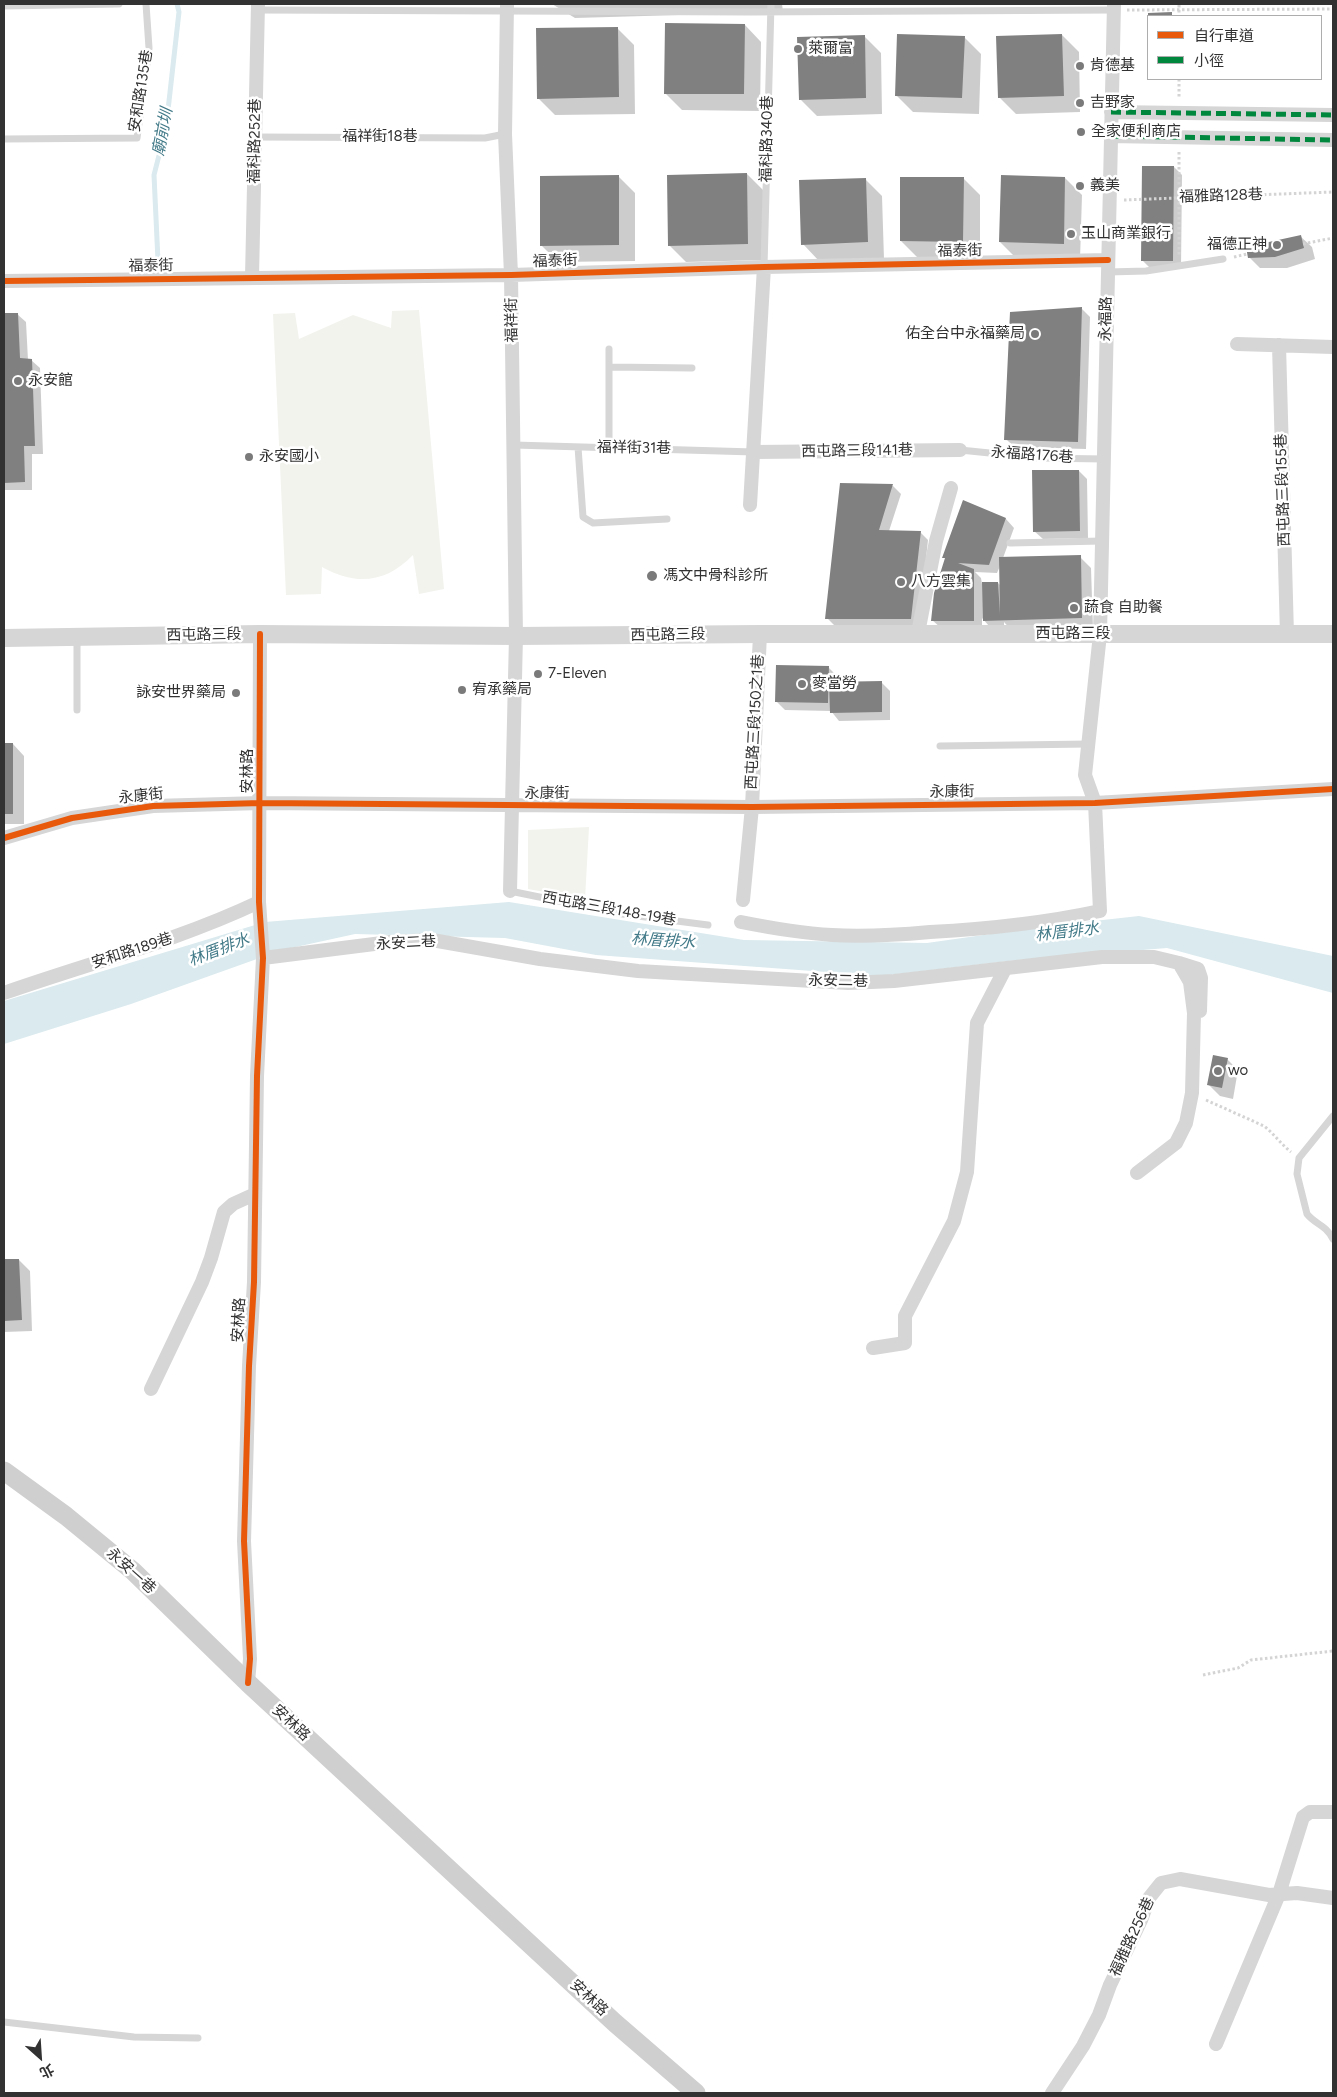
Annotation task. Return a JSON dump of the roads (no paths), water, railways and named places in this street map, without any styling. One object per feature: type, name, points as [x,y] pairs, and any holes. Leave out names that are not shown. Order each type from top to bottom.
[{"type":"main road","name":"永安一巷","points":[[4,1471],[66,1516],[133,1571],[248,1683]]},
{"type":"main road","name":"安林路","points":[[248,1683],[615,2023],[696,2093]]},
{"type":"street","name":"福科路252巷","points":[[252,277],[258,7]]},
{"type":"street","name":"福祥街","points":[[507,7],[504,134],[511,275],[516,636],[510,891]]},
{"type":"street","name":"永福路","points":[[741,922],[786,931],[873,936],[978,929],[1066,918],[1100,911],[1095,803],[1086,776],[1100,634],[1110,112],[1114,7]]},
{"type":"street","points":[[1110,112],[1333,114]]},
{"type":"street","points":[[1110,136],[1333,140]]},
{"type":"street","name":"福泰街","points":[[4,281],[511,275],[764,267],[1107,266]]},
{"type":"street","points":[[750,505],[764,267]]},
{"type":"street","points":[[1237,344],[1333,347]]},
{"type":"street","name":"西屯路三段155巷","points":[[1279,346],[1287,634]]},
{"type":"street","name":"西屯路三段141巷","points":[[754,452],[960,450]]},
{"type":"street","points":[[918,634],[936,541],[952,488]]},
{"type":"street","name":"西屯路三段","points":[[4,638],[260,634],[516,636],[1333,634]]},
{"type":"street","name":"安林路","points":[[248,1683],[250,1659],[244,1541],[257,1076],[263,958],[259,905],[261,803],[260,634]]},
{"type":"street","name":"西屯路三段150之1巷","points":[[743,900],[752,807],[760,634]]},
{"type":"street","name":"永康街","points":[[4,838],[72,818],[153,806],[261,803],[752,807],[1095,803],[1333,789]]},
{"type":"street","name":"安和路189巷","points":[[4,993],[148,947],[259,905]]},
{"type":"street","name":"永安二巷","points":[[263,958],[390,942],[432,940],[540,959],[638,972],[848,983],[894,981],[1102,957],[1154,957],[1198,970],[1201,978],[1200,1074]]},
{"type":"street","points":[[1137,1173],[1176,1143],[1186,1124],[1192,1093],[1194,1013],[1190,982],[1179,963]]},
{"type":"street","points":[[873,1348],[905,1343],[905,1316],[954,1221],[967,1172],[977,1023],[1005,969]]},
{"type":"street","points":[[151,1388],[202,1282],[224,1212],[233,1204],[255,1194]]},
{"type":"street","points":[[1216,2044],[1279,1894],[1303,1817],[1310,1812],[1333,1812]]},
{"type":"street","name":"福雅路256巷","points":[[1052,2093],[1083,2046],[1099,2015],[1110,1985],[1141,1920],[1149,1898],[1161,1883],[1180,1879],[1268,1895],[1297,1893],[1333,1898]]},
{"type":"lane","points":[[4,6],[119,4]]},
{"type":"lane","name":"安和路135巷","points":[[4,139],[137,138],[149,48],[146,4]]},
{"type":"lane","points":[[258,7],[507,7],[750,12],[771,7],[1114,7]]},
{"type":"lane","name":"福科路340巷","points":[[764,267],[771,7]]},
{"type":"lane","name":"福祥街18巷","points":[[255,137],[485,138],[504,134]]},
{"type":"lane","points":[[1107,266],[1146,271],[1223,259]]},
{"type":"lane","points":[[609,349],[609,446]]},
{"type":"lane","points":[[610,367],[692,368]]},
{"type":"lane","name":"福祥街31巷","points":[[514,445],[578,448],[609,446],[754,452]]},
{"type":"lane","points":[[578,448],[583,517],[593,523],[667,519]]},
{"type":"lane","name":"永福路176巷","points":[[960,450],[1039,458],[1104,459]]},
{"type":"lane","points":[[1010,543],[1102,542]]},
{"type":"lane","points":[[77,637],[77,710]]},
{"type":"lane","points":[[940,746],[1089,744]]},
{"type":"lane","name":"西屯路三段148-19巷","points":[[510,891],[622,914],[708,925]]},
{"type":"lane","points":[[1333,1116],[1299,1158],[1297,1174],[1307,1214],[1326,1228],[1333,1239]]},
{"type":"lane","points":[[4,2022],[134,2038],[198,2038]]},
{"type":"water","name":"林厝排水","points":[[509,902],[744,940],[927,943],[1040,927],[1139,916],[1333,956],[1333,993],[1167,948],[1017,960],[880,976],[596,955],[505,938],[355,934],[282,950],[131,1004],[4,1044],[4,1001],[265,922]]},
{"type":"waterway","name":"廟前圳","points":[[158,261],[154,175],[166,128],[179,12],[177,4]]},
{"type":"place","name":"萊爾富","points":[[798,49]]},
{"type":"place","name":"肯德基","points":[[1080,66]]},
{"type":"place","name":"吉野家","points":[[1080,103]]},
{"type":"place","name":"全家便利商店","points":[[1081,132]]},
{"type":"place","name":"義美","points":[[1080,186]]},
{"type":"place","name":"玉山商業銀行","points":[[1071,234]]},
{"type":"place","name":"福德正神","points":[[1277,245]]},
{"type":"place","name":"佑全台中永福藥局","points":[[1035,334]]},
{"type":"place","name":"永安館","points":[[18,381]]},
{"type":"place","name":"永安國小","points":[[249,457]]},
{"type":"place","name":"馮文中骨科診所","points":[[652,576]]},
{"type":"place","name":"八方雲集","points":[[901,582]]},
{"type":"place","name":"蔬食 自助餐","points":[[1074,608]]},
{"type":"place","name":"7-Eleven","points":[[538,674]]},
{"type":"place","name":"麥當勞","points":[[802,684]]},
{"type":"place","name":"宥承藥局","points":[[462,690]]},
{"type":"place","name":"詠安世界藥局","points":[[236,693]]},
{"type":"place","name":"wo","points":[[1218,1071]]}]
